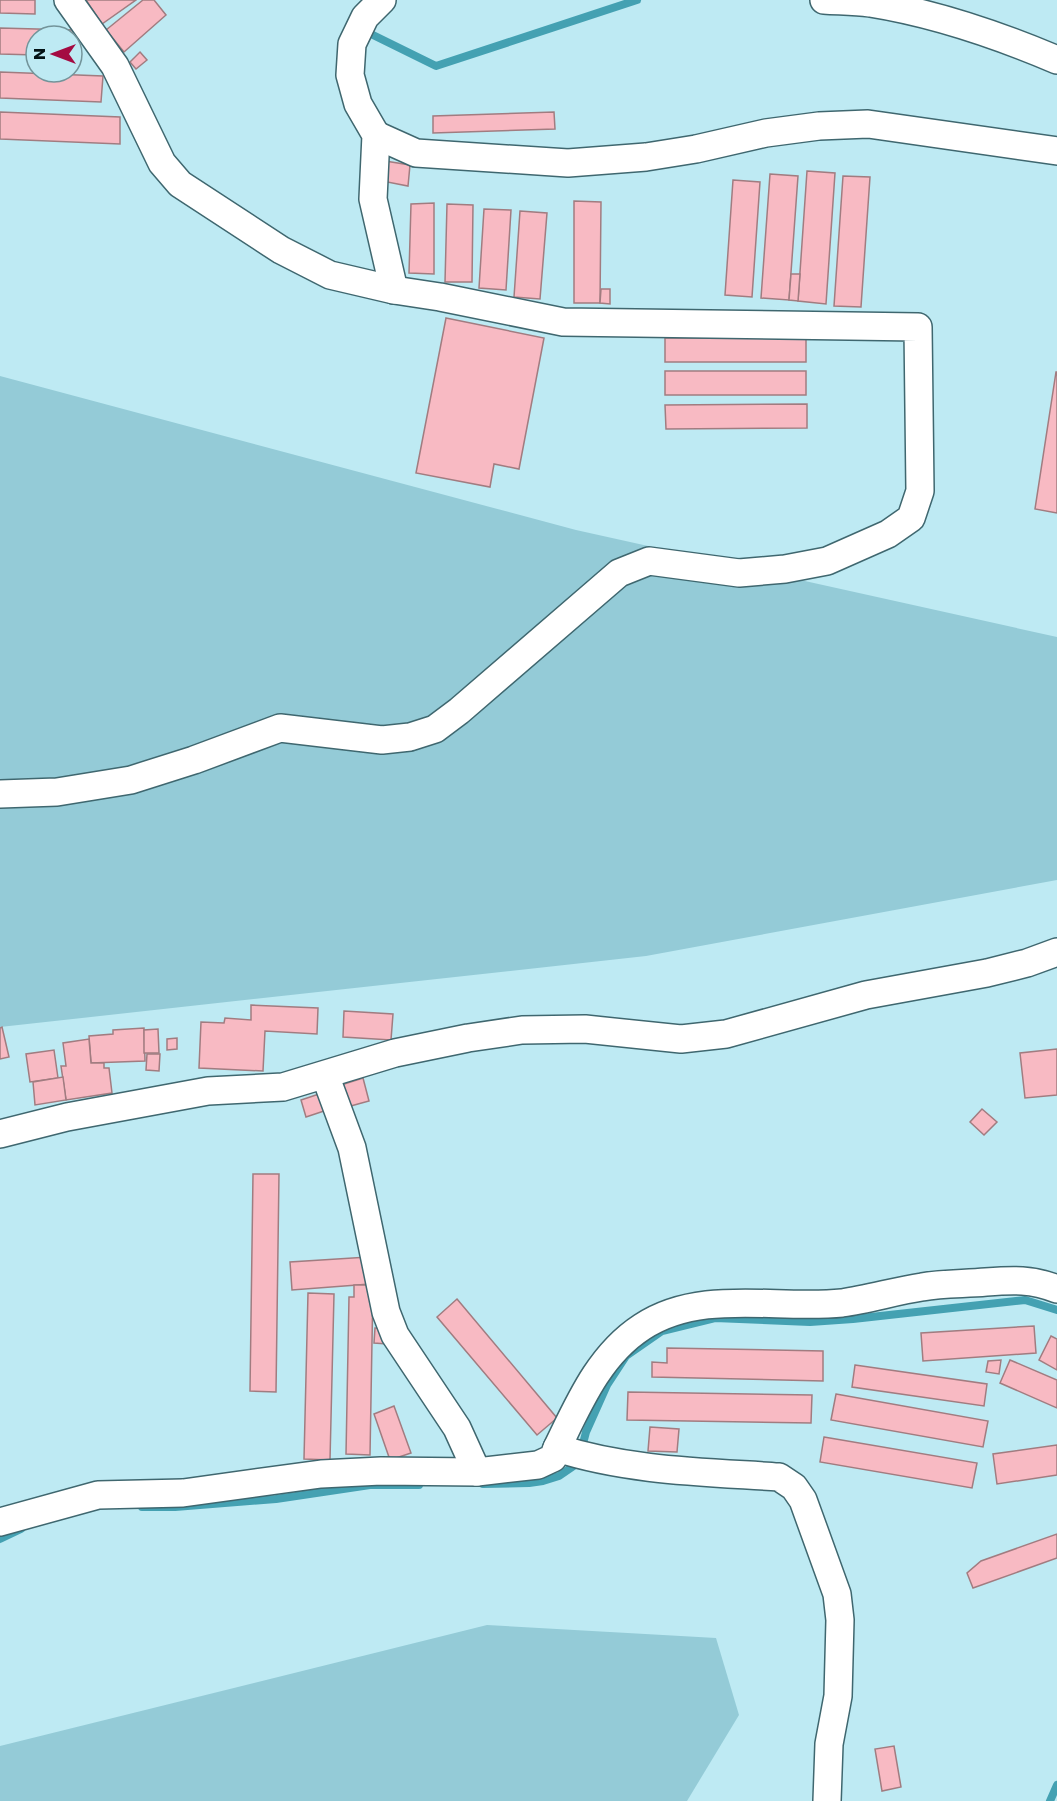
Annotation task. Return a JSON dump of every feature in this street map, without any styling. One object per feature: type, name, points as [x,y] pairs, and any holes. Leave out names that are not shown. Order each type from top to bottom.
[{"type":"street","points":[[0,794],[57,792],[131,780],[194,760],[280,728],[382,740],[410,737],[435,729],[619,573],[649,561],[739,573],[827,561],[888,534],[910,518],[921,490],[918,327],[563,322],[394,290],[330,275],[281,250],[180,184],[162,164],[115,66],[68,0]]},
{"type":"street","points":[[382,0],[364,17],[352,44],[350,75],[358,104],[376,135],[373,199],[394,290]]},
{"type":"street","points":[[824,0],[869,3],[951,22],[1016,42],[1057,60]]},
{"type":"street","points":[[376,135],[416,153],[568,163],[646,157],[696,149],[766,133],[819,126],[868,124],[1057,151]]},
{"type":"street","points":[[0,1134],[67,1117],[208,1091],[283,1087],[395,1053],[522,1030],[585,1029],[681,1039],[726,1034],[866,994],[987,974],[1057,952]]},
{"type":"street","points":[[325,1075],[352,1148],[386,1312],[395,1335],[457,1428],[477,1472]]},
{"type":"street","points":[[574,1453],[585,1391],[613,1351],[643,1326],[676,1311],[710,1305],[840,1303],[924,1286],[1015,1280],[1038,1281],[1057,1288]]},
{"type":"street","points":[[0,1522],[98,1495],[183,1493],[321,1474],[381,1471],[477,1472],[538,1465],[553,1458],[574,1453],[651,1468],[779,1478],[794,1487],[803,1500],[837,1594],[840,1620],[838,1696],[829,1744],[827,1801]]},
{"type":"shaded area","points":[[0,376],[576,530],[1057,637],[1057,880],[646,956],[0,1027]]},
{"type":"shaded area","points":[[487,1625],[716,1638],[739,1715],[687,1801],[0,1801],[0,1746]]},
{"type":"building","points":[[0,0],[35,0],[35,14],[0,13]]},
{"type":"building","points":[[86,0],[136,0],[102,24]]},
{"type":"building","points":[[143,0],[154,0],[166,15],[124,52],[106,30]]},
{"type":"building","points":[[0,28],[24,29],[24,55],[0,54]]},
{"type":"building","points":[[140,52],[147,60],[136,69],[130,62]]},
{"type":"building","points":[[0,72],[24,73],[24,84],[84,84],[84,75],[103,76],[101,102],[0,98]]},
{"type":"building","points":[[0,112],[120,117],[120,144],[0,139]]},
{"type":"building","points":[[554,112],[555,129],[433,133],[433,116]]},
{"type":"building","points":[[385,161],[410,165],[408,186],[382,181]]},
{"type":"building","points":[[807,171],[835,173],[826,304],[798,301]]},
{"type":"building","points":[[770,174],[798,176],[789,300],[761,298]]},
{"type":"building","points":[[843,176],[870,177],[861,307],[834,306]]},
{"type":"building","points":[[733,180],[760,182],[752,297],[725,295]]},
{"type":"building","points":[[574,201],[601,202],[600,303],[574,303]]},
{"type":"building","points":[[434,203],[434,274],[409,273],[411,204]]},
{"type":"building","points":[[447,204],[473,205],[472,282],[445,282]]},
{"type":"building","points":[[484,209],[511,210],[506,290],[479,288]]},
{"type":"building","points":[[520,211],[547,213],[540,299],[514,297]]},
{"type":"building","points":[[791,274],[800,274],[798,301],[789,300]]},
{"type":"building","points":[[601,289],[610,289],[610,304],[600,303]]},
{"type":"building","points":[[446,318],[544,338],[519,469],[494,464],[490,487],[416,473]]},
{"type":"building","points":[[665,338],[806,338],[806,362],[665,362]]},
{"type":"building","points":[[665,371],[806,371],[806,395],[665,395]]},
{"type":"building","points":[[1057,372],[1057,513],[1035,509]]},
{"type":"building","points":[[807,404],[807,428],[666,429],[665,405]]},
{"type":"building","points":[[251,1005],[318,1008],[317,1034],[265,1031],[263,1071],[199,1068],[201,1022],[224,1023],[225,1018],[251,1020]]},
{"type":"building","points":[[344,1011],[393,1014],[391,1040],[343,1037]]},
{"type":"building","points":[[2,1027],[9,1057],[0,1059],[0,1028]]},
{"type":"building","points":[[144,1028],[145,1061],[91,1063],[89,1036],[113,1034],[113,1030]]},
{"type":"building","points":[[158,1029],[159,1053],[144,1053],[144,1030]]},
{"type":"building","points":[[177,1038],[177,1049],[167,1050],[167,1039]]},
{"type":"building","points":[[89,1039],[91,1063],[104,1063],[104,1068],[109,1068],[112,1093],[66,1100],[61,1066],[66,1066],[63,1043]]},
{"type":"building","points":[[1057,1049],[1057,1095],[1025,1098],[1020,1053]]},
{"type":"building","points":[[54,1050],[58,1078],[30,1082],[26,1054]]},
{"type":"building","points":[[147,1054],[160,1054],[159,1071],[146,1070]]},
{"type":"building","points":[[63,1077],[66,1100],[35,1105],[33,1082]]},
{"type":"building","points":[[363,1078],[369,1101],[347,1107],[341,1085]]},
{"type":"building","points":[[322,1093],[327,1110],[306,1117],[301,1100]]},
{"type":"building","points":[[982,1109],[997,1122],[984,1135],[970,1122]]},
{"type":"building","points":[[253,1174],[279,1174],[276,1392],[250,1391]]},
{"type":"building","points":[[368,1257],[370,1284],[292,1290],[290,1262]]},
{"type":"building","points":[[354,1285],[373,1285],[370,1455],[346,1454],[349,1297],[354,1297]]},
{"type":"building","points":[[308,1293],[334,1294],[330,1460],[304,1459]]},
{"type":"building","points":[[457,1299],[557,1418],[537,1435],[437,1317]]},
{"type":"building","points":[[1034,1326],[1036,1353],[923,1361],[921,1333]]},
{"type":"building","points":[[375,1328],[385,1328],[387,1344],[374,1343]]},
{"type":"building","points":[[1051,1336],[1057,1339],[1057,1370],[1039,1360]]},
{"type":"building","points":[[667,1348],[823,1351],[823,1381],[652,1377],[652,1362],[667,1363]]},
{"type":"building","points":[[1001,1360],[999,1374],[986,1372],[988,1361]]},
{"type":"building","points":[[1010,1360],[1057,1380],[1057,1408],[1000,1383]]},
{"type":"building","points":[[855,1365],[987,1384],[984,1406],[852,1387]]},
{"type":"building","points":[[628,1392],[812,1395],[811,1423],[627,1420]]},
{"type":"building","points":[[836,1394],[988,1421],[983,1447],[831,1420]]},
{"type":"building","points":[[394,1406],[411,1453],[390,1460],[374,1414]]},
{"type":"building","points":[[650,1427],[679,1429],[677,1452],[648,1451]]},
{"type":"building","points":[[824,1437],[977,1463],[972,1488],[820,1462]]},
{"type":"building","points":[[1057,1445],[1057,1475],[997,1484],[993,1454]]},
{"type":"building","points":[[1057,1534],[1057,1558],[973,1588],[967,1573],[981,1561]]},
{"type":"building","points":[[894,1746],[901,1787],[882,1791],[875,1749]]},
{"type":"waterway","points":[[373,35],[436,66],[637,0]]},
{"type":"waterway","points":[[483,1484],[543,1481],[559,1476],[578,1463],[586,1432],[607,1385],[626,1356],[662,1331],[715,1318],[810,1322],[1025,1300],[1057,1310]]},
{"type":"waterway","points":[[142,1507],[175,1507],[276,1499],[370,1485],[419,1485]]},
{"type":"waterway","points":[[0,1539],[21,1529]]},
{"type":"waterway","points":[[1050,1801],[1057,1785]]}]
